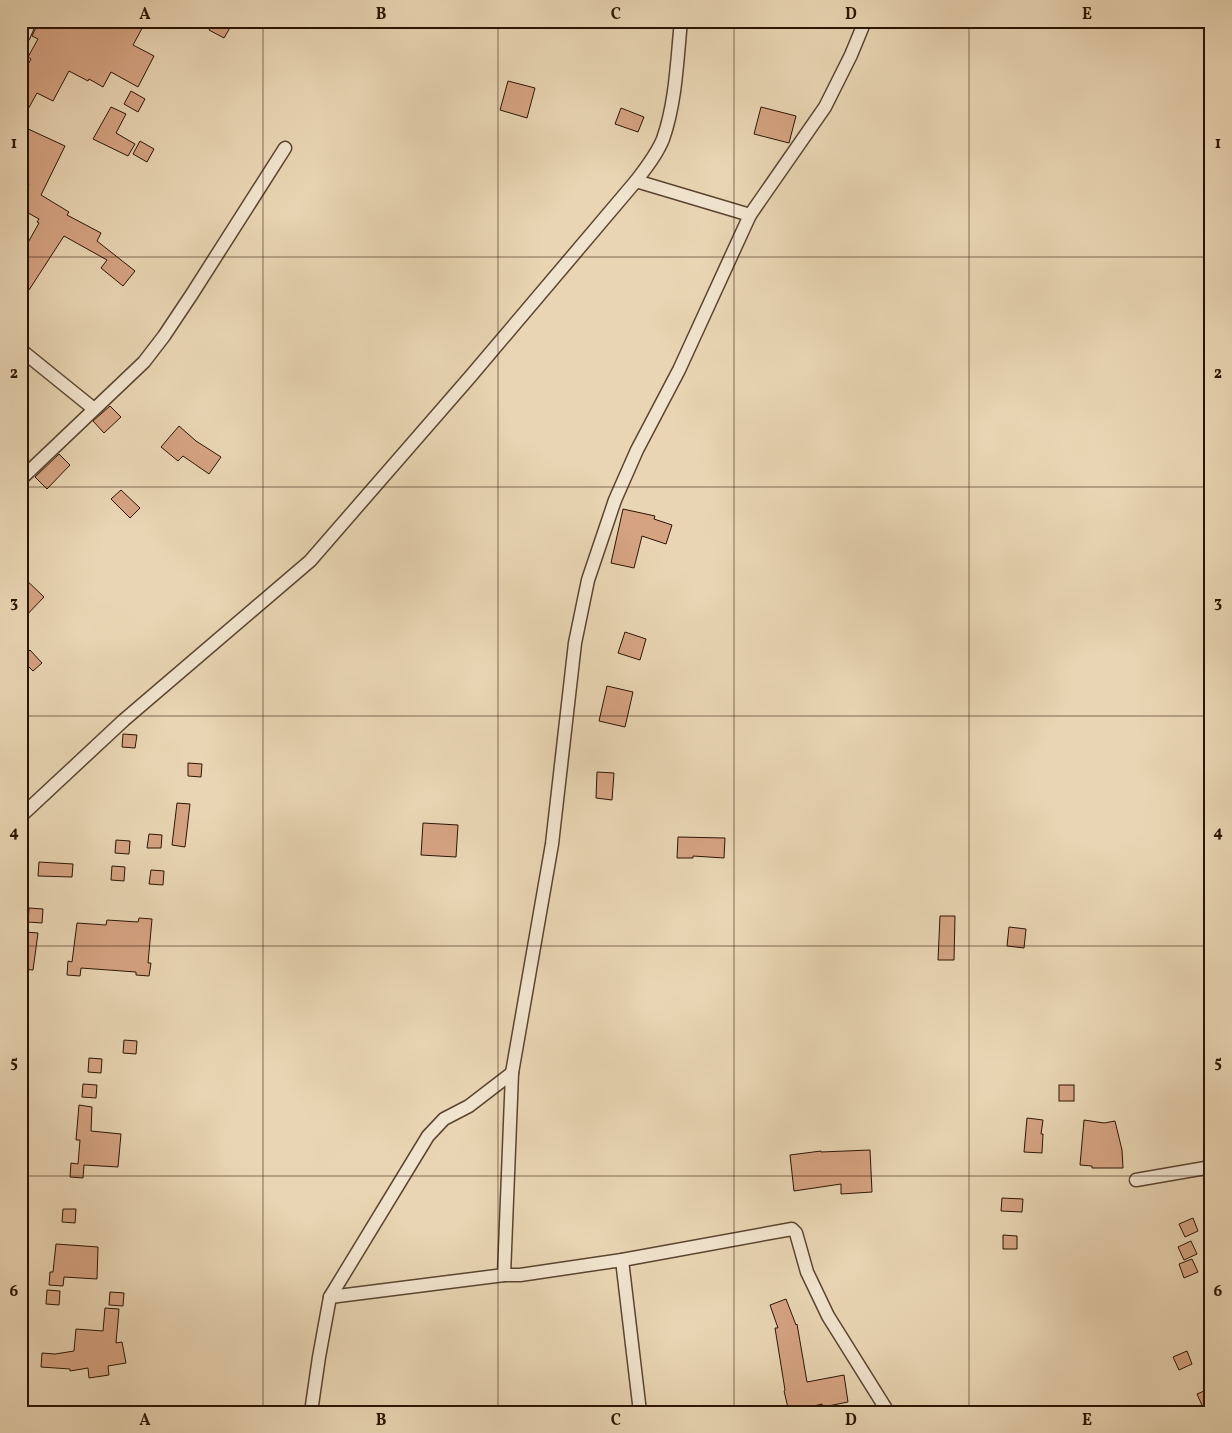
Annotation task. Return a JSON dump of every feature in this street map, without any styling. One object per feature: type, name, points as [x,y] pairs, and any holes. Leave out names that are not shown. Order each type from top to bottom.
[{"type":"street","points":[[21,35],[27,21]]},
{"type":"street","points":[[21,816],[124,720],[310,561],[470,377],[636,181],[651,161],[662,139],[670,113],[681,21]]},
{"type":"street","points":[[504,1275],[512,1073],[552,844],[575,643],[588,580],[615,500],[637,450],[679,370],[750,216],[824,107],[851,55],[865,21]]},
{"type":"street","points":[[21,479],[137,370],[164,336],[285,148]]},
{"type":"street","points":[[636,181],[750,216]]},
{"type":"street","points":[[21,350],[94,409]]},
{"type":"street","points":[[311,1412],[330,1296],[428,1136],[444,1119],[469,1106],[512,1073]]},
{"type":"street","points":[[1136,1180],[1211,1167]]},
{"type":"street","points":[[330,1296],[504,1275],[520,1275],[622,1260],[788,1229],[794,1230],[807,1272],[828,1316],[888,1412]]},
{"type":"street","points":[[622,1260],[640,1412]]},
{"type":"building","points":[[39,21],[146,21],[133,45],[154,56],[138,87],[111,72],[103,87],[69,71],[53,101],[37,93],[21,122],[21,77],[31,59],[28,57],[38,39],[32,36]]},
{"type":"building","points":[[214,21],[223,21],[231,26],[224,38],[209,30]]},
{"type":"building","points":[[508,81],[535,88],[527,118],[500,110]]},
{"type":"building","points":[[131,91],[145,99],[138,112],[124,104]]},
{"type":"building","points":[[111,107],[126,114],[116,133],[135,144],[128,156],[93,139]]},
{"type":"building","points":[[761,107],[796,116],[789,143],[754,134]]},
{"type":"building","points":[[621,108],[644,117],[638,132],[615,124]]},
{"type":"building","points":[[26,128],[65,146],[41,195],[69,212],[67,215],[101,233],[97,241],[135,271],[123,286],[101,268],[107,260],[64,236],[29,290],[21,285],[21,242],[26,246],[39,223],[37,222],[39,219],[21,209],[21,199],[29,184],[21,180],[21,138]]},
{"type":"building","points":[[140,141],[154,149],[147,162],[133,154]]},
{"type":"building","points":[[110,406],[121,417],[104,433],[93,421]]},
{"type":"building","points":[[179,426],[196,441],[221,457],[209,474],[183,456],[178,461],[161,447]]},
{"type":"building","points":[[59,454],[70,465],[47,489],[35,477]]},
{"type":"building","points":[[121,490],[140,508],[130,518],[111,499]]},
{"type":"building","points":[[623,509],[655,516],[654,519],[672,525],[666,544],[642,536],[634,568],[611,563]]},
{"type":"building","points":[[21,575],[44,597],[21,621]]},
{"type":"building","points":[[625,632],[646,639],[640,660],[618,653]]},
{"type":"building","points":[[30,650],[42,663],[33,671],[21,659]]},
{"type":"building","points":[[607,686],[633,692],[625,727],[599,721]]},
{"type":"building","points":[[123,734],[137,735],[135,748],[122,747]]},
{"type":"building","points":[[188,763],[202,764],[201,777],[188,776]]},
{"type":"building","points":[[597,772],[614,773],[612,800],[596,798]]},
{"type":"building","points":[[177,803],[190,804],[185,847],[172,845]]},
{"type":"building","points":[[423,823],[458,825],[456,857],[421,855]]},
{"type":"building","points":[[149,834],[162,835],[161,848],[147,848]]},
{"type":"building","points":[[678,837],[725,838],[724,858],[693,856],[693,858],[677,858]]},
{"type":"building","points":[[116,840],[130,841],[129,854],[115,853]]},
{"type":"building","points":[[39,862],[73,864],[72,877],[38,876]]},
{"type":"building","points":[[112,866],[125,867],[124,881],[111,880]]},
{"type":"building","points":[[151,870],[164,871],[163,885],[149,884]]},
{"type":"building","points":[[29,908],[43,909],[42,923],[28,922]]},
{"type":"building","points":[[940,916],[955,916],[954,960],[938,960]]},
{"type":"building","points":[[139,918],[152,919],[148,963],[151,963],[149,976],[136,975],[136,972],[81,968],[80,976],[67,975],[68,961],[72,962],[77,923],[106,925],[107,920],[138,922]]},
{"type":"building","points":[[1009,927],[1026,929],[1024,948],[1007,946]]},
{"type":"building","points":[[25,932],[38,933],[33,970],[21,969],[21,955],[23,955]]},
{"type":"building","points":[[124,1040],[137,1041],[136,1054],[123,1053]]},
{"type":"building","points":[[89,1058],[102,1059],[101,1073],[88,1072]]},
{"type":"building","points":[[83,1084],[97,1085],[96,1098],[82,1097]]},
{"type":"building","points":[[1059,1085],[1074,1085],[1074,1101],[1059,1101]]},
{"type":"building","points":[[79,1105],[92,1107],[91,1131],[121,1134],[118,1167],[84,1165],[83,1178],[70,1177],[71,1163],[78,1164],[80,1140],[76,1140]]},
{"type":"building","points":[[1027,1118],[1043,1120],[1041,1134],[1043,1134],[1042,1153],[1024,1152]]},
{"type":"building","points":[[1084,1120],[1104,1123],[1115,1121],[1122,1150],[1123,1168],[1092,1168],[1092,1166],[1080,1165]]},
{"type":"building","points":[[870,1150],[872,1192],[841,1194],[841,1184],[794,1191],[790,1155],[821,1151]]},
{"type":"building","points":[[1002,1198],[1023,1199],[1022,1212],[1001,1211]]},
{"type":"building","points":[[63,1209],[76,1209],[75,1223],[62,1222]]},
{"type":"building","points":[[1193,1218],[1198,1231],[1185,1237],[1179,1224]]},
{"type":"building","points":[[1003,1235],[1017,1236],[1017,1249],[1003,1249]]},
{"type":"building","points":[[1191,1241],[1197,1254],[1184,1260],[1178,1247]]},
{"type":"building","points":[[56,1244],[98,1247],[97,1279],[64,1277],[63,1286],[49,1285],[50,1272],[53,1272]]},
{"type":"building","points":[[1192,1259],[1198,1272],[1184,1278],[1179,1264]]},
{"type":"building","points":[[47,1290],[60,1291],[59,1305],[46,1304]]},
{"type":"building","points":[[110,1292],[124,1293],[123,1306],[109,1305]]},
{"type":"building","points":[[786,1299],[797,1324],[807,1382],[844,1375],[848,1402],[823,1407],[822,1404],[789,1412],[775,1328],[778,1328],[770,1305]]},
{"type":"building","points":[[105,1308],[119,1309],[116,1343],[122,1342],[126,1363],[108,1366],[109,1375],[89,1378],[88,1368],[70,1371],[70,1369],[41,1367],[42,1353],[55,1354],[74,1351],[76,1329],[103,1331]]},
{"type":"building","points":[[1187,1351],[1192,1364],[1179,1370],[1173,1357]]},
{"type":"building","points":[[1211,1388],[1211,1412],[1205,1412],[1197,1394]]}]
